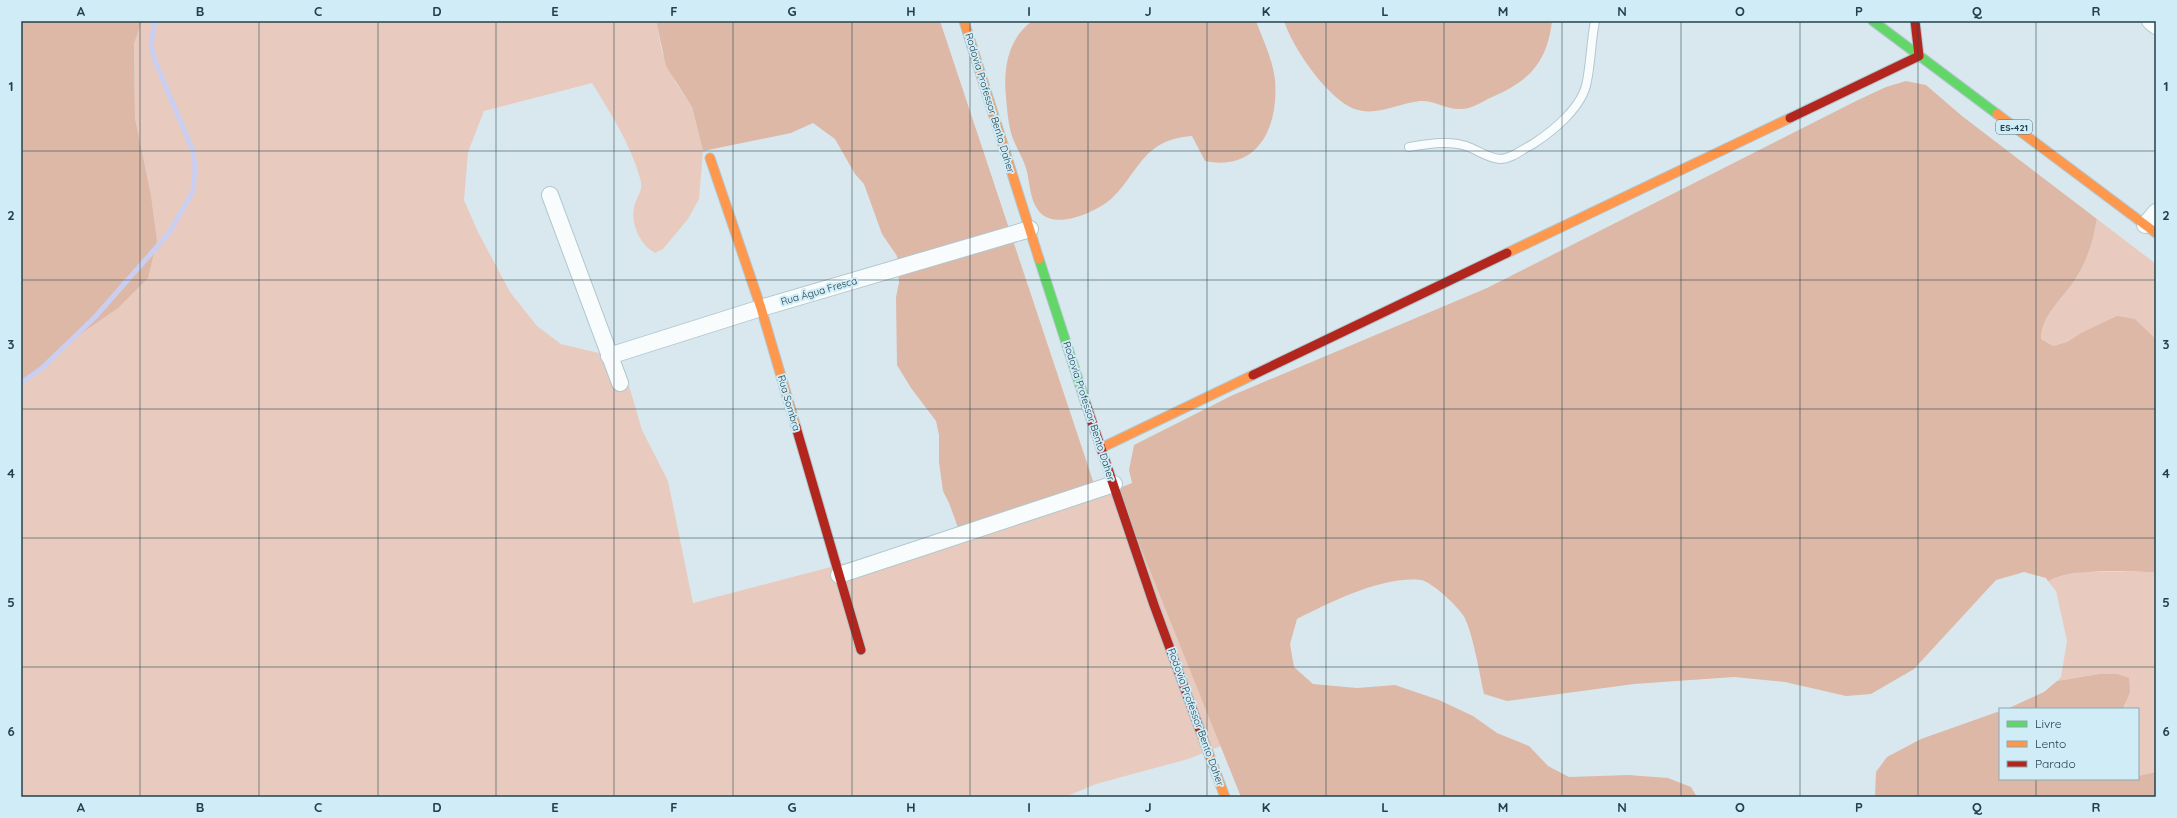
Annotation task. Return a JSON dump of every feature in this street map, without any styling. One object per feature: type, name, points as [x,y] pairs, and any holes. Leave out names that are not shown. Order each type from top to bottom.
[{"type":"street","name":"Rodovia Professor Bento Daher","points":[[964,21],[1101,448],[1191,707],[1225,797]]},
{"type":"street","name":"ES-421","points":[[1873,21],[2151,229]]},
{"type":"street","points":[[1101,448],[1919,56],[1915,21]]},
{"type":"street","points":[[2150,21],[2156,26]]},
{"type":"street","name":"Rua Sombra","points":[[710,158],[761,308],[861,650]]},
{"type":"street","points":[[550,195],[620,383]]},
{"type":"street","points":[[2151,229],[2156,212]]},
{"type":"street","name":"Rua Água Fresca","points":[[610,356],[761,308],[1030,229]]},
{"type":"street","points":[[840,575],[1114,484]]},
{"type":"lane","points":[[1409,147],[1430,144],[1460,144],[1489,157],[1501,159],[1511,156],[1550,133],[1566,118],[1580,99],[1587,82],[1595,21]]},
{"type":"shaded area","points":[[21,21],[142,21],[134,44],[135,118],[151,195],[157,240],[148,278],[118,308],[66,344],[21,384]]},
{"type":"shaded area","points":[[142,21],[656,21],[662,52],[676,83],[692,107],[703,151],[699,199],[688,219],[663,249],[655,253],[649,249],[636,231],[633,216],[636,201],[640,192],[641,181],[631,153],[613,117],[592,83],[484,111],[468,152],[464,200],[478,232],[510,292],[537,326],[561,344],[603,354],[621,370],[630,389],[642,430],[668,481],[693,603],[960,533],[1117,489],[1221,746],[1188,759],[1096,784],[1065,797],[21,797],[21,384],[66,344],[157,240],[151,195],[135,118],[134,44]]},
{"type":"shaded area","points":[[656,21],[940,21],[1098,496],[960,533],[943,491],[939,462],[939,435],[936,421],[911,388],[897,365],[896,297],[899,283],[897,256],[882,234],[864,184],[855,174],[835,139],[813,123],[791,133],[703,151],[692,107],[666,66]]},
{"type":"shaded area","points":[[1032,21],[1256,21],[1270,58],[1275,80],[1273,114],[1269,129],[1261,142],[1251,153],[1239,160],[1223,163],[1205,161],[1192,136],[1168,141],[1159,145],[1149,153],[1123,187],[1104,204],[1074,218],[1064,220],[1045,216],[1035,206],[1026,167],[1011,133],[1005,86],[1005,75],[1012,45],[1017,36]]},
{"type":"shaded area","points":[[1284,21],[1552,21],[1546,49],[1533,70],[1515,85],[1475,106],[1463,109],[1454,109],[1430,102],[1420,101],[1378,111],[1361,111],[1342,102],[1321,82],[1302,57],[1288,32]]},
{"type":"shaded area","points":[[1906,81],[1926,85],[1962,116],[2097,219],[2092,242],[2084,264],[2071,285],[2049,314],[2042,330],[2041,339],[2053,346],[2067,342],[2081,333],[2117,316],[2135,319],[2156,339],[2156,572],[2085,572],[2058,577],[2048,581],[2046,578],[2024,572],[1996,580],[1914,669],[1871,694],[1846,696],[1785,682],[1734,677],[1634,684],[1507,701],[1484,694],[1470,630],[1463,615],[1444,594],[1421,580],[1390,582],[1341,598],[1297,619],[1290,644],[1294,667],[1313,684],[1357,688],[1395,685],[1439,700],[1473,716],[1497,733],[1529,746],[1548,766],[1569,777],[1628,775],[1668,778],[1691,787],[1697,797],[1241,797],[1117,489],[1132,483],[1129,470],[1134,445],[1233,395],[1487,288],[1856,101],[1886,87]]},
{"type":"shaded area","points":[[2097,219],[2156,264],[2156,339],[2135,319],[2081,333],[2067,342],[2053,346],[2041,339],[2042,330],[2054,306],[2071,285],[2084,264],[2092,242]]},
{"type":"shaded area","points":[[2082,572],[2156,572],[2156,772],[2139,776],[2139,708],[2124,708],[2126,704],[2099,674],[2057,681],[2061,677],[2067,641],[2056,591],[2048,581],[2055,577]]},
{"type":"shaded area","points":[[2099,674],[2117,674],[2129,678],[2130,692],[2123,708],[2009,708],[2044,692],[2057,681]]},
{"type":"shaded area","points":[[1999,711],[1999,780],[2139,780],[2139,776],[2156,772],[2156,797],[1875,797],[1876,772],[1887,757],[1921,739]]},
{"type":"waterway","points":[[21,383],[42,368],[95,317],[169,233],[193,191],[195,170],[193,151],[155,61],[151,44],[155,21]]},
{"type":"traffic: fast","points":[[1873,21],[1997,114]]},
{"type":"traffic: fast","points":[[1039,259],[1086,404]]},
{"type":"traffic: slow","points":[[964,21],[1039,259]]},
{"type":"traffic: slow","points":[[1997,114],[2156,233]]},
{"type":"traffic: slow","points":[[1507,253],[1790,118]]},
{"type":"traffic: slow","points":[[710,158],[761,308],[796,427]]},
{"type":"traffic: slow","points":[[1101,448],[1253,375]]},
{"type":"traffic: slow","points":[[1201,733],[1225,797]]},
{"type":"traffic: jam","points":[[1790,118],[1919,56],[1915,21]]},
{"type":"traffic: jam","points":[[1253,375],[1507,253]]},
{"type":"traffic: jam","points":[[1086,404],[1154,605],[1201,733]]},
{"type":"traffic: jam","points":[[796,427],[861,650]]}]
